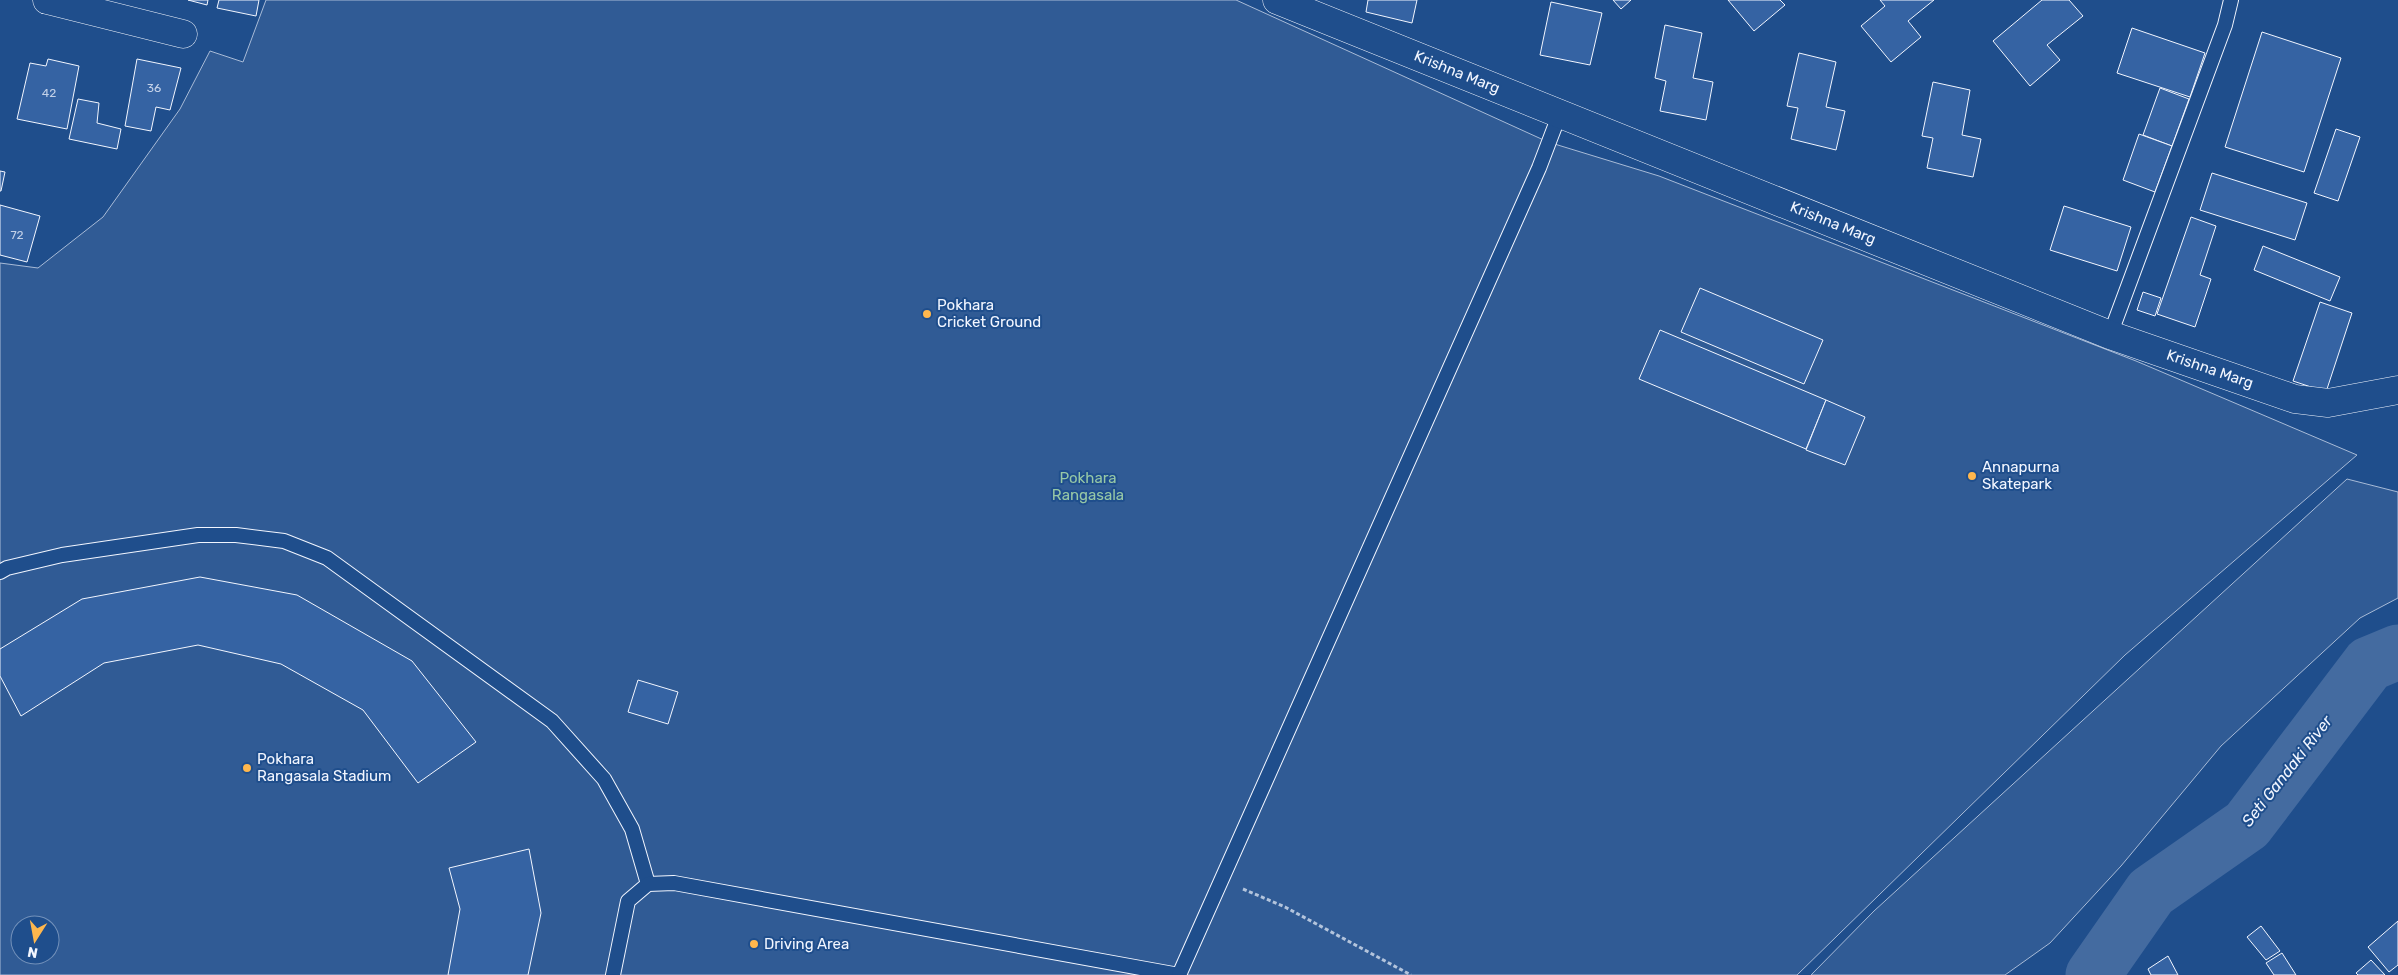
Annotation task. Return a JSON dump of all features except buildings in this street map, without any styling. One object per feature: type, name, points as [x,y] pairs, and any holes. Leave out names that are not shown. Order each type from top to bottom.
[{"type":"street","points":[[47,0],[183,34]]},
{"type":"street","name":"Krishna Marg","points":[[1277,0],[2110,335],[2295,399],[2328,403],[2398,390]]},
{"type":"lane","points":[[2110,335],[2225,25],[2231,0]]},
{"type":"lane","points":[[613,975],[628,901],[648,884],[674,883],[1179,975],[1535,177],[1560,113]]},
{"type":"lane","points":[[0,572],[7,568],[62,555],[198,535],[236,535],[284,541],[327,558],[552,721],[604,779],[632,829],[648,884]]},
{"type":"path","points":[[1222,880],[1285,907],[1412,975]]},
{"type":"green space","name":"Pokhara Rangasala","points":[[266,0],[1236,0],[1548,142],[1659,176],[2136,361],[2357,455],[2125,655],[1797,975],[0,975],[0,263],[38,268],[103,217],[180,109],[210,51],[243,62]]},
{"type":"green space","points":[[2347,479],[2398,492],[2398,598],[2360,618],[2221,746],[2121,866],[2050,943],[2005,975],[1811,975],[1874,911]]},
{"type":"waterway","name":"Seti Gandaki River","points":[[2093,975],[2151,892],[2247,825],[2369,664],[2398,652]]},
{"type":"place","name":"Pokhara Cricket Ground","points":[[927,314]]},
{"type":"place","name":"Annapurna Skatepark","points":[[1972,476]]},
{"type":"place","name":"Pokhara Rangasala Stadium","points":[[247,768]]},
{"type":"place","name":"Driving Area","points":[[754,944]]}]
